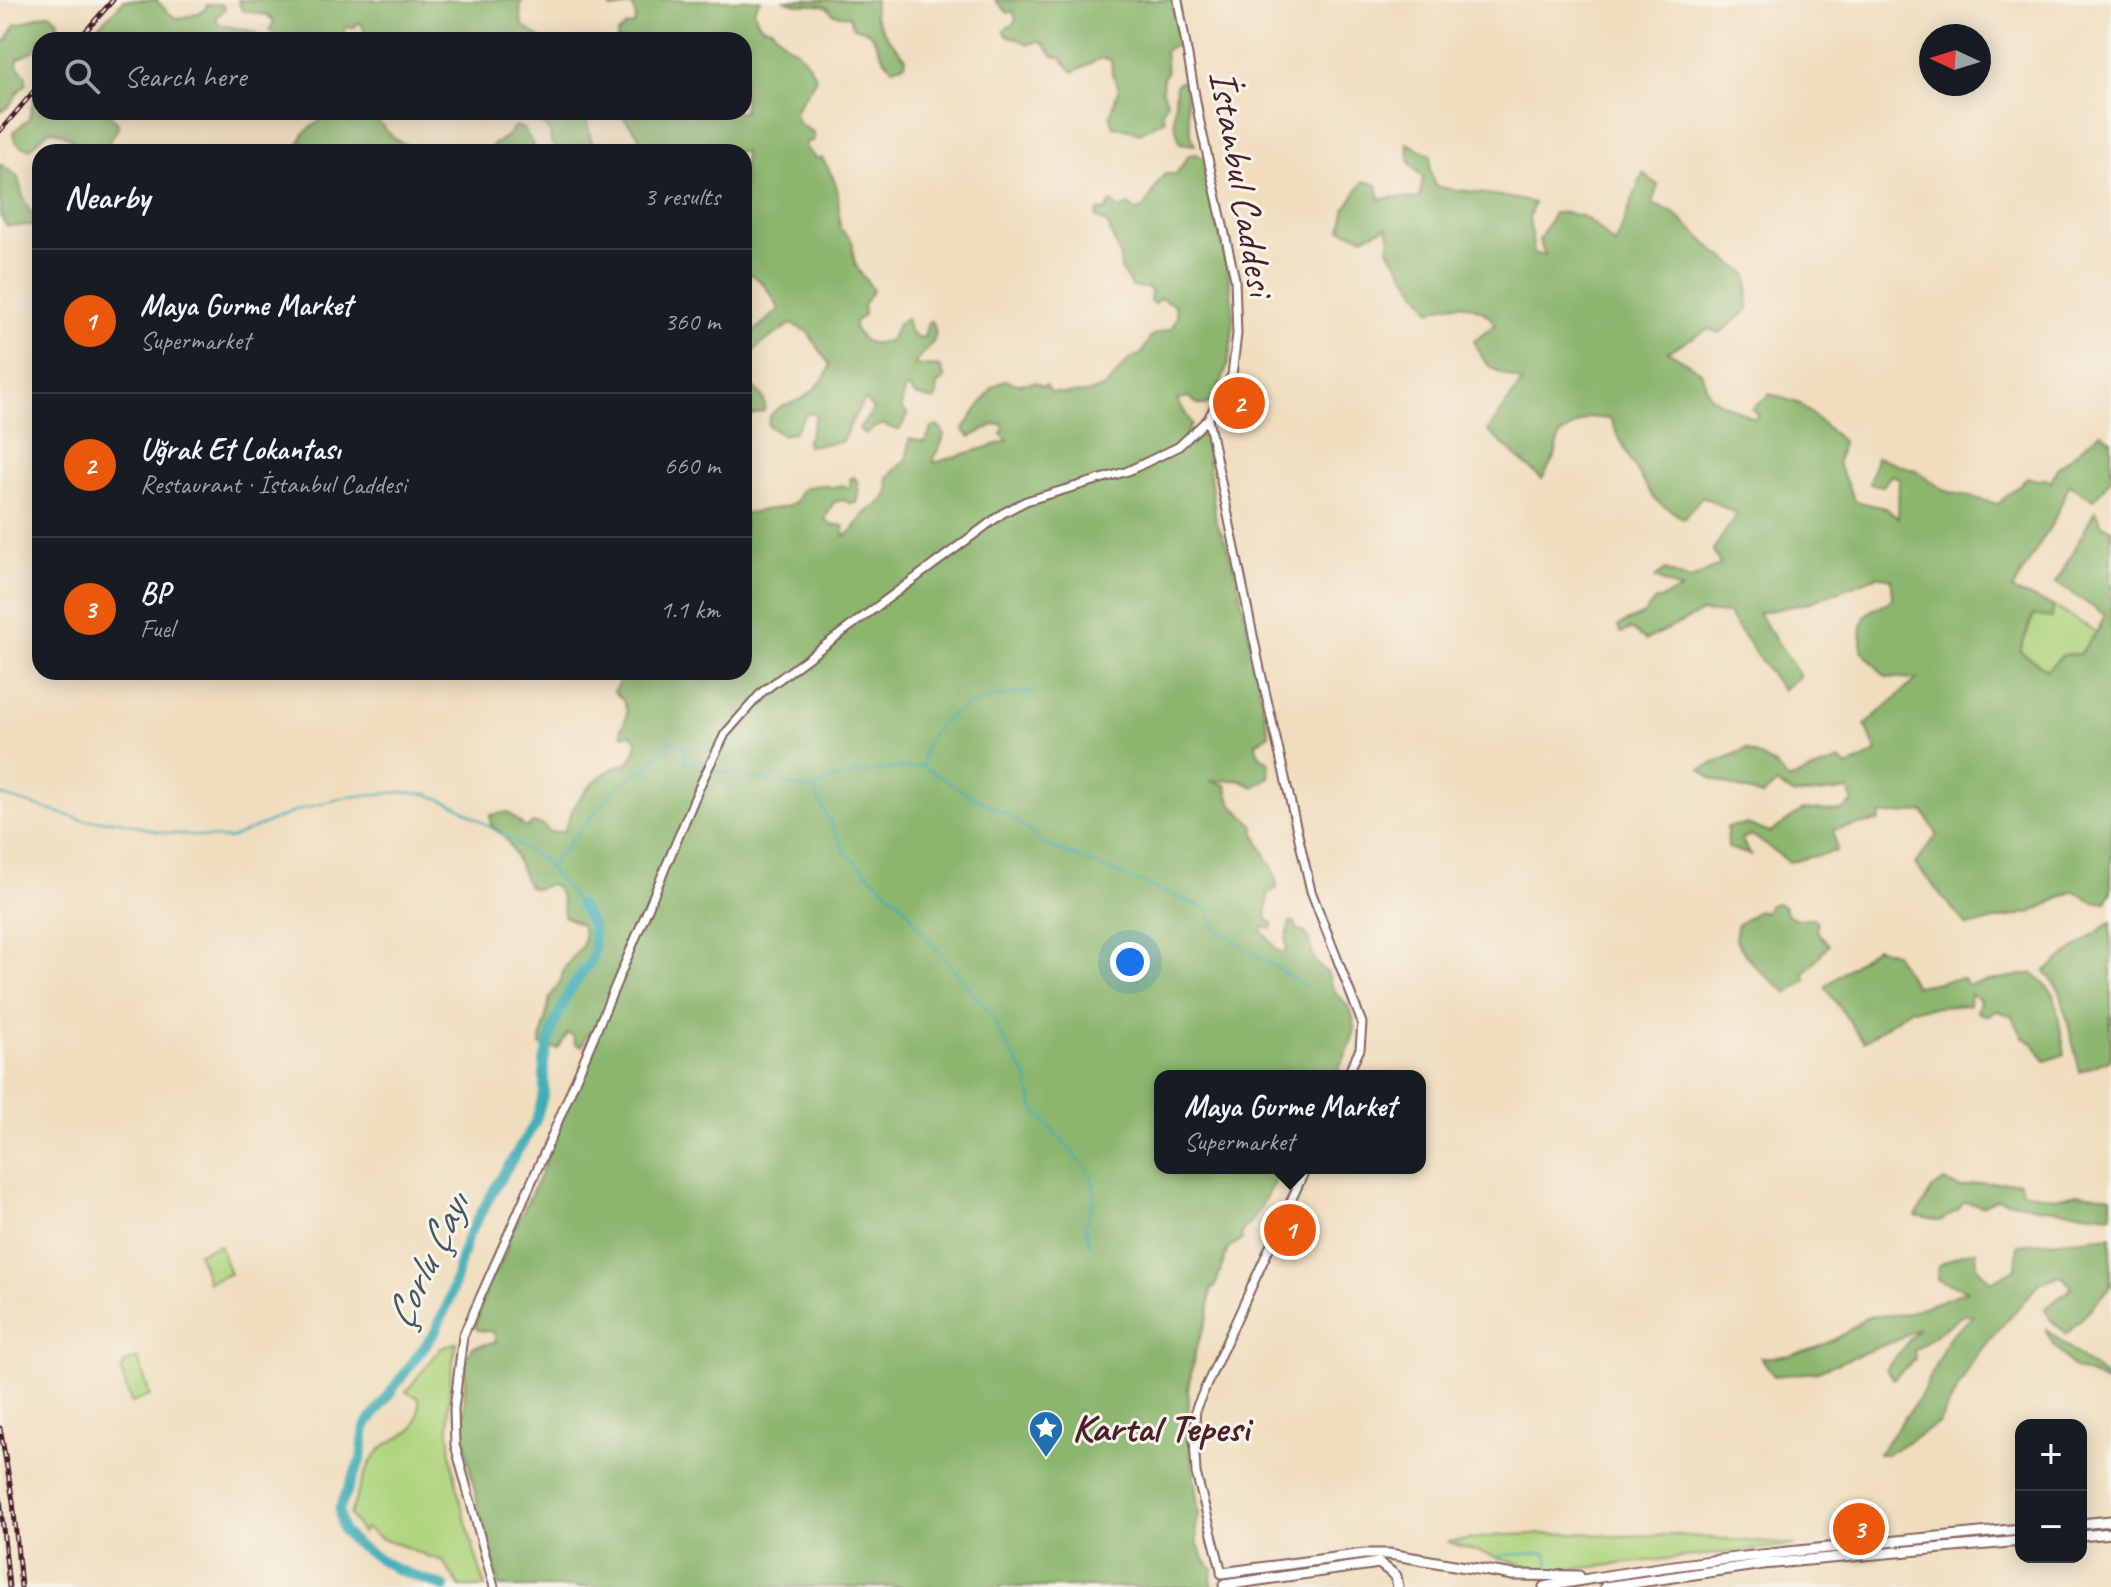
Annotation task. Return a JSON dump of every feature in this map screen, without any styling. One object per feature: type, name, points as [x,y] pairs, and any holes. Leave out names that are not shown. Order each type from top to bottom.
[{"type":"highway","points":[[2087,1523],[2111,1521]]},
{"type":"highway","points":[[1544,1587],[1606,1575],[1757,1555],[2015,1530]]},
{"type":"highway","points":[[2087,1535],[2111,1533]]},
{"type":"highway","points":[[1606,1587],[1763,1564],[2015,1542]]},
{"type":"highway","points":[[1222,1573],[1364,1554],[1389,1554],[1513,1575],[1606,1575]]},
{"type":"highway","points":[[1224,1585],[1379,1563],[1396,1576],[1398,1587]]},
{"type":"street","name":"İstanbul Caddesi","points":[[494,1587],[455,1445],[454,1409],[463,1336],[725,734],[762,692],[980,528],[1026,501],[1128,471],[1178,447],[1208,419],[1232,375],[1237,334],[1235,279],[1199,118],[1178,0]]},
{"type":"street","points":[[1208,419],[1260,669],[1311,891],[1362,1023],[1360,1049],[1350,1070]]},
{"type":"street","points":[[1222,1573],[1196,1473],[1196,1408],[1303,1174]]},
{"type":"green space","points":[[123,0],[156,0],[172,16],[181,18],[204,11],[207,5],[221,4],[225,9],[216,17],[218,24],[255,32],[95,30]]},
{"type":"green space","points":[[238,0],[522,0],[522,25],[532,32],[364,32],[362,24],[357,23],[355,27],[345,27],[344,32],[271,32],[274,21],[268,16],[242,10]]},
{"type":"green space","points":[[610,0],[762,0],[754,10],[757,20],[796,49],[807,62],[816,77],[795,113],[802,126],[813,132],[813,141],[806,142],[806,148],[816,159],[822,158],[833,178],[838,192],[840,229],[852,242],[856,266],[873,290],[863,305],[864,315],[855,322],[854,327],[865,341],[873,343],[890,340],[899,323],[906,318],[909,330],[918,338],[924,337],[928,322],[932,321],[935,328],[934,340],[914,365],[940,367],[945,378],[936,386],[934,400],[915,395],[908,387],[904,390],[901,408],[908,415],[900,429],[881,425],[864,435],[859,428],[874,409],[866,400],[841,442],[807,446],[816,416],[811,413],[805,415],[794,432],[783,435],[768,426],[776,409],[814,390],[830,365],[807,331],[791,324],[752,353],[752,333],[779,310],[770,293],[752,275],[752,144],[641,144],[638,134],[626,120],[752,120],[752,32],[619,32],[634,25],[633,6],[611,9]]},
{"type":"green space","points":[[783,0],[875,0],[874,16],[906,58],[905,64],[893,68],[884,59],[870,34],[853,27],[849,16],[833,14],[821,5]]},
{"type":"green space","points":[[995,0],[1172,0],[1179,46],[1169,47],[1165,52],[1167,73],[1163,77],[1162,90],[1167,100],[1162,113],[1165,119],[1140,133],[1113,126],[1110,117],[1119,87],[1112,74],[1111,60],[1101,58],[1073,72],[1043,43],[1038,41],[1028,45],[1007,36],[1004,30],[1016,19],[1013,11],[1008,13]]},
{"type":"green space","points":[[51,14],[58,21],[57,32],[32,32],[32,52],[18,59],[17,66],[26,76],[26,85],[9,106],[0,111],[0,43],[7,40],[15,24]]},
{"type":"green space","points":[[1182,81],[1195,145],[1180,143],[1174,121],[1176,84]]},
{"type":"green space","points":[[32,106],[32,120],[115,120],[118,128],[107,144],[75,144],[61,133],[49,130],[30,149],[13,136],[13,132],[29,119]]},
{"type":"green space","points":[[376,120],[405,144],[299,144],[304,133],[320,121]]},
{"type":"green space","points":[[538,120],[587,120],[594,144],[553,144],[550,132]]},
{"type":"green space","points":[[515,126],[524,129],[532,144],[495,144]]},
{"type":"green space","points":[[1407,143],[1431,155],[1430,170],[1435,186],[1534,203],[1529,217],[1534,254],[1545,255],[1539,240],[1554,213],[1574,214],[1589,220],[1615,245],[1643,173],[1658,185],[1652,204],[1674,213],[1715,251],[1748,275],[1749,309],[1720,333],[1708,329],[1668,351],[1701,372],[1710,397],[1754,419],[1759,415],[1752,409],[1770,394],[1800,404],[1842,441],[1837,463],[1855,501],[1885,508],[1898,518],[1899,478],[1891,475],[1883,486],[1870,484],[1876,457],[1915,470],[1946,491],[1998,504],[2027,478],[2044,478],[2051,482],[2057,468],[2101,432],[2111,440],[2111,478],[2094,500],[2069,485],[2054,520],[2012,590],[2053,606],[2052,618],[2033,615],[2020,651],[2047,670],[2063,655],[2079,654],[2097,632],[2105,615],[2056,583],[2095,511],[2102,525],[2111,528],[2111,893],[2106,902],[2095,903],[2074,891],[2032,912],[1967,926],[1915,864],[1937,835],[1924,812],[1880,815],[1879,821],[1833,830],[1837,851],[1789,862],[1752,835],[1741,839],[1751,855],[1728,848],[1727,827],[1747,824],[1770,833],[1803,810],[1841,811],[1853,802],[1848,790],[1795,795],[1776,784],[1762,796],[1711,778],[1701,769],[1746,749],[1775,765],[1788,780],[1839,760],[1848,767],[1877,752],[1865,725],[1917,679],[1886,677],[1861,650],[1866,615],[1892,599],[1892,579],[1878,576],[1808,603],[1758,613],[1800,676],[1782,690],[1728,614],[1702,612],[1646,640],[1631,629],[1621,633],[1618,626],[1644,614],[1654,601],[1681,590],[1655,578],[1665,570],[1690,580],[1720,565],[1713,550],[1737,514],[1702,496],[1684,519],[1655,500],[1610,419],[1589,417],[1560,435],[1555,456],[1542,479],[1488,431],[1522,382],[1488,364],[1474,341],[1496,324],[1482,311],[1466,305],[1449,305],[1431,311],[1388,249],[1390,240],[1387,227],[1363,237],[1341,229],[1346,207],[1364,181],[1377,185],[1380,200],[1391,197],[1419,199],[1423,178],[1410,163]]},
{"type":"green space","points":[[1197,154],[1205,159],[1232,296],[1233,324],[1230,352],[1222,381],[1213,398],[1203,405],[1188,397],[1177,400],[1192,424],[1184,439],[1189,441],[1201,435],[1205,437],[1216,522],[1237,576],[1269,735],[1256,743],[1256,747],[1270,763],[1269,777],[1254,787],[1239,780],[1210,781],[1226,785],[1232,805],[1253,824],[1274,871],[1277,888],[1268,894],[1266,918],[1273,924],[1272,929],[1263,927],[1262,931],[1278,951],[1285,953],[1290,922],[1295,922],[1298,930],[1305,933],[1313,958],[1328,973],[1332,987],[1346,1004],[1354,1022],[1352,1040],[1338,1070],[1154,1070],[1154,1174],[1280,1174],[1256,1215],[1241,1233],[1242,1240],[1228,1248],[1215,1287],[1211,1289],[1208,1317],[1196,1348],[1188,1390],[1189,1437],[1199,1514],[1197,1542],[1205,1561],[1213,1570],[1213,1587],[500,1587],[468,1461],[464,1430],[465,1357],[473,1347],[496,1342],[494,1332],[478,1330],[475,1326],[490,1280],[505,1255],[509,1239],[538,1180],[596,1037],[592,1032],[587,1034],[582,1046],[575,1044],[574,1037],[568,1033],[558,1049],[540,1045],[550,998],[564,969],[583,944],[584,934],[581,925],[564,916],[561,898],[555,887],[551,884],[536,889],[529,887],[510,845],[491,826],[490,815],[508,812],[526,828],[533,823],[543,825],[549,832],[563,832],[584,792],[605,773],[629,763],[637,740],[631,734],[622,735],[621,728],[627,713],[625,704],[614,692],[618,680],[752,680],[752,513],[791,505],[800,491],[811,486],[831,488],[842,485],[849,488],[850,479],[854,477],[858,490],[856,503],[843,500],[834,502],[825,519],[832,526],[844,527],[844,536],[887,496],[887,477],[907,459],[909,439],[925,442],[932,428],[937,426],[942,430],[944,435],[933,458],[934,463],[1008,441],[1001,434],[1004,429],[1002,424],[993,425],[970,437],[963,430],[993,387],[1005,380],[1018,384],[1036,382],[1057,393],[1091,392],[1103,388],[1124,364],[1141,355],[1151,336],[1172,328],[1177,317],[1175,305],[1160,298],[1154,304],[1150,301],[1151,291],[1148,288],[1132,287],[1121,270],[1120,257],[1108,225],[1096,217],[1098,211],[1106,210],[1111,202],[1120,209],[1128,205],[1136,211],[1144,209],[1161,178],[1165,174],[1176,174],[1189,155]]},
{"type":"green space","points":[[0,164],[17,176],[32,214],[32,225],[7,226],[0,216]]},
{"type":"green space","points":[[752,387],[764,400],[764,411],[752,415]]},
{"type":"green space","points":[[2053,606],[2097,632],[2079,654],[2063,655],[2047,670],[2020,651],[2034,615],[2051,617]]},
{"type":"green space","points":[[1777,903],[1794,918],[1813,918],[1817,922],[1817,931],[1829,945],[1804,973],[1806,980],[1788,993],[1758,969],[1735,938],[1738,924]]},
{"type":"green space","points":[[2111,922],[2111,1059],[2080,1072],[2060,991],[2045,971]]},
{"type":"green space","points":[[1876,947],[1894,953],[1915,986],[1962,978],[1968,985],[2033,973],[2054,994],[2065,1054],[2045,1061],[2035,1045],[2023,1037],[2012,1016],[1995,1010],[1988,1016],[1977,1012],[1980,1000],[1970,994],[1969,1005],[1910,1009],[1864,1042],[1825,987]]},
{"type":"green space","points":[[1944,1181],[1960,1188],[1981,1183],[2020,1182],[2022,1191],[2055,1198],[2077,1193],[2111,1196],[2111,1215],[1996,1199],[1982,1206],[1964,1202],[1958,1210],[1940,1221],[1916,1216],[1933,1188]]},
{"type":"green space","points":[[2111,1236],[2111,1286],[2067,1334],[2051,1320],[2045,1309],[2072,1287],[2061,1275],[2040,1283],[1992,1337],[1973,1361],[1939,1423],[1887,1454],[1878,1454],[1922,1394],[1948,1338],[1973,1316],[1964,1314],[1914,1351],[1915,1359],[1893,1379],[1886,1369],[1919,1328],[1902,1338],[1815,1372],[1774,1376],[1761,1357],[1803,1352],[1844,1334],[1865,1317],[1904,1314],[1967,1291],[1937,1279],[1938,1266],[1961,1254],[1976,1251],[1977,1267],[1991,1282],[2016,1268],[2018,1245]]},
{"type":"green space","points":[[219,1245],[230,1274],[208,1282],[198,1253]]},
{"type":"green space","points":[[2045,1328],[2110,1384],[2073,1367],[2051,1341]]},
{"type":"green space","points":[[457,1342],[448,1408],[449,1438],[459,1495],[485,1587],[460,1587],[442,1560],[384,1540],[366,1528],[362,1533],[350,1515],[374,1457],[416,1423],[419,1398],[406,1392],[441,1348]]},
{"type":"green space","points":[[138,1358],[150,1396],[131,1403],[121,1370],[125,1363]]},
{"type":"green space","points":[[1583,1533],[1609,1536],[1676,1535],[1796,1545],[1546,1572],[1447,1542],[1504,1535]]},
{"type":"waterway","points":[[922,766],[926,746],[947,718],[979,702],[1035,691]]},
{"type":"waterway","points":[[549,867],[614,790],[648,766],[668,741],[685,747],[684,761],[698,766]]},
{"type":"waterway","points":[[814,790],[827,781],[859,773],[922,766],[1004,812],[1046,845],[1207,909],[1217,929],[1306,987]]},
{"type":"waterway","points":[[715,771],[814,790],[845,852],[907,909],[922,932],[991,1014],[1027,1078],[1034,1109],[1091,1173],[1095,1194],[1085,1226],[1090,1246]]},
{"type":"waterway","points":[[0,795],[83,820],[120,821],[159,832],[229,839],[298,810],[347,797],[401,792],[427,794],[457,806],[542,860],[580,905]]},
{"type":"waterway","name":"Çorlu Çayı","points":[[445,1587],[396,1569],[357,1545],[343,1531],[339,1510],[361,1459],[365,1427],[435,1332],[449,1301],[468,1236],[535,1123],[544,1093],[544,1061],[554,1025],[569,992],[591,961],[594,950],[593,927],[580,905]]},
{"type":"waterway","points":[[1499,1555],[1547,1553],[1550,1570]]},
{"type":"railway","points":[[85,32],[113,0]]},
{"type":"railway","points":[[0,131],[32,93]]},
{"type":"railway","points":[[0,1428],[13,1501],[21,1587]]},
{"type":"railway","points":[[0,1498],[9,1587]]},
{"type":"place","name":"Uğrak Et Lokantası","points":[[1239,403]]},
{"type":"place","name":"Maya Gurme Market","points":[[1290,1230]]},
{"type":"place","name":"Kartal Tepesi","points":[[1046,1459]]},
{"type":"place","name":"BP","points":[[1859,1529]]}]
